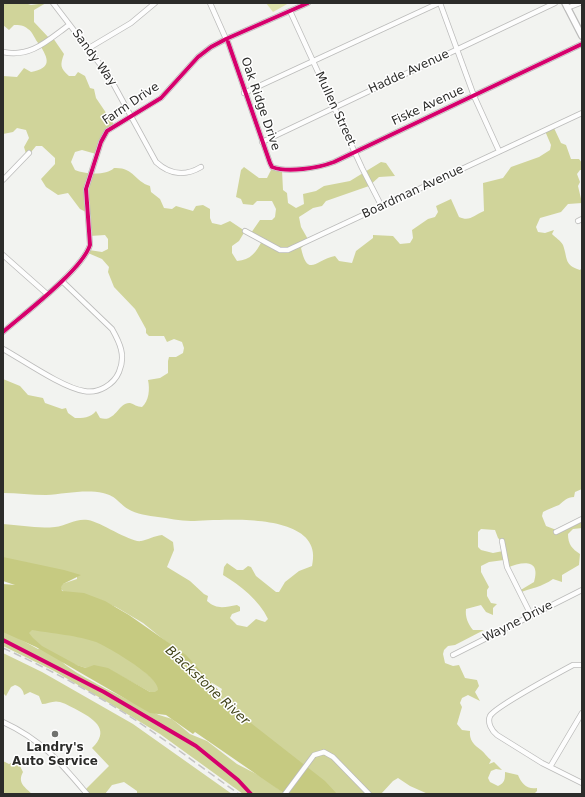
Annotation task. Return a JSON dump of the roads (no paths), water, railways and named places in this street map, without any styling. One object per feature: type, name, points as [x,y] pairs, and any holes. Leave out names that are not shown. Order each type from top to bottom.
[{"type":"main road","points":[[566,5],[582,36]]},
{"type":"street","name":"Sandy Way","points":[[53,3],[109,76],[132,115],[154,158],[160,166],[168,171],[179,173],[189,172],[201,167]]},
{"type":"street","points":[[89,48],[131,23],[155,3]]},
{"type":"street","name":"Oak Ridge Drive","points":[[210,3],[227,40],[244,92],[272,167],[278,168]]},
{"type":"street","name":"Farm Drive","points":[[3,332],[62,281],[82,261],[90,245],[86,189],[101,142],[110,129],[161,98],[198,57],[227,40],[308,3]]},
{"type":"street","points":[[244,92],[313,62],[440,3],[474,96],[499,151]]},
{"type":"street","name":"Hadde Avenue","points":[[262,142],[556,3]]},
{"type":"street","points":[[566,5],[580,3]]},
{"type":"street","name":"Mullen Street","points":[[290,11],[355,152],[382,206]]},
{"type":"street","points":[[3,52],[17,54],[30,51],[69,25]]},
{"type":"street","name":"Fiske Avenue","points":[[278,168],[322,166],[355,152],[582,44]]},
{"type":"street","name":"Boardman Avenue","points":[[244,231],[280,250],[288,250],[582,113]]},
{"type":"street","points":[[3,180],[29,153]]},
{"type":"street","points":[[3,255],[47,294]]},
{"type":"street","points":[[3,349],[69,386],[84,391],[98,390],[115,380],[123,359],[117,337],[112,329],[62,281]]},
{"type":"street","points":[[556,532],[582,519]]},
{"type":"street","points":[[502,541],[507,567],[531,615]]},
{"type":"street","name":"Wayne Drive","points":[[453,655],[582,590]]},
{"type":"street","points":[[582,665],[573,665],[506,704],[490,716],[491,729],[497,735],[582,784]]},
{"type":"street","points":[[550,766],[582,713]]},
{"type":"street","points":[[3,722],[27,734],[41,744],[87,794]]},
{"type":"street","points":[[285,794],[316,754],[329,754],[369,794]]},
{"type":"water","name":"Blackstone River","points":[[3,557],[81,575],[63,584],[61,587],[62,591],[84,593],[105,601],[129,615],[186,655],[221,693],[218,696],[224,702],[325,781],[337,794],[285,794],[195,732],[193,734],[166,715],[150,713],[36,647],[3,632],[3,584],[15,585],[3,581]],"holes":[[[32,630],[82,638],[96,642],[142,670],[156,684],[158,690],[155,692],[150,692],[108,668],[94,665],[86,668],[77,665],[42,646],[29,633]]]},
{"type":"railway","points":[[3,648],[71,682],[121,711],[239,794]]},
{"type":"place","name":"Landry's Auto Service","points":[[55,734]]}]
